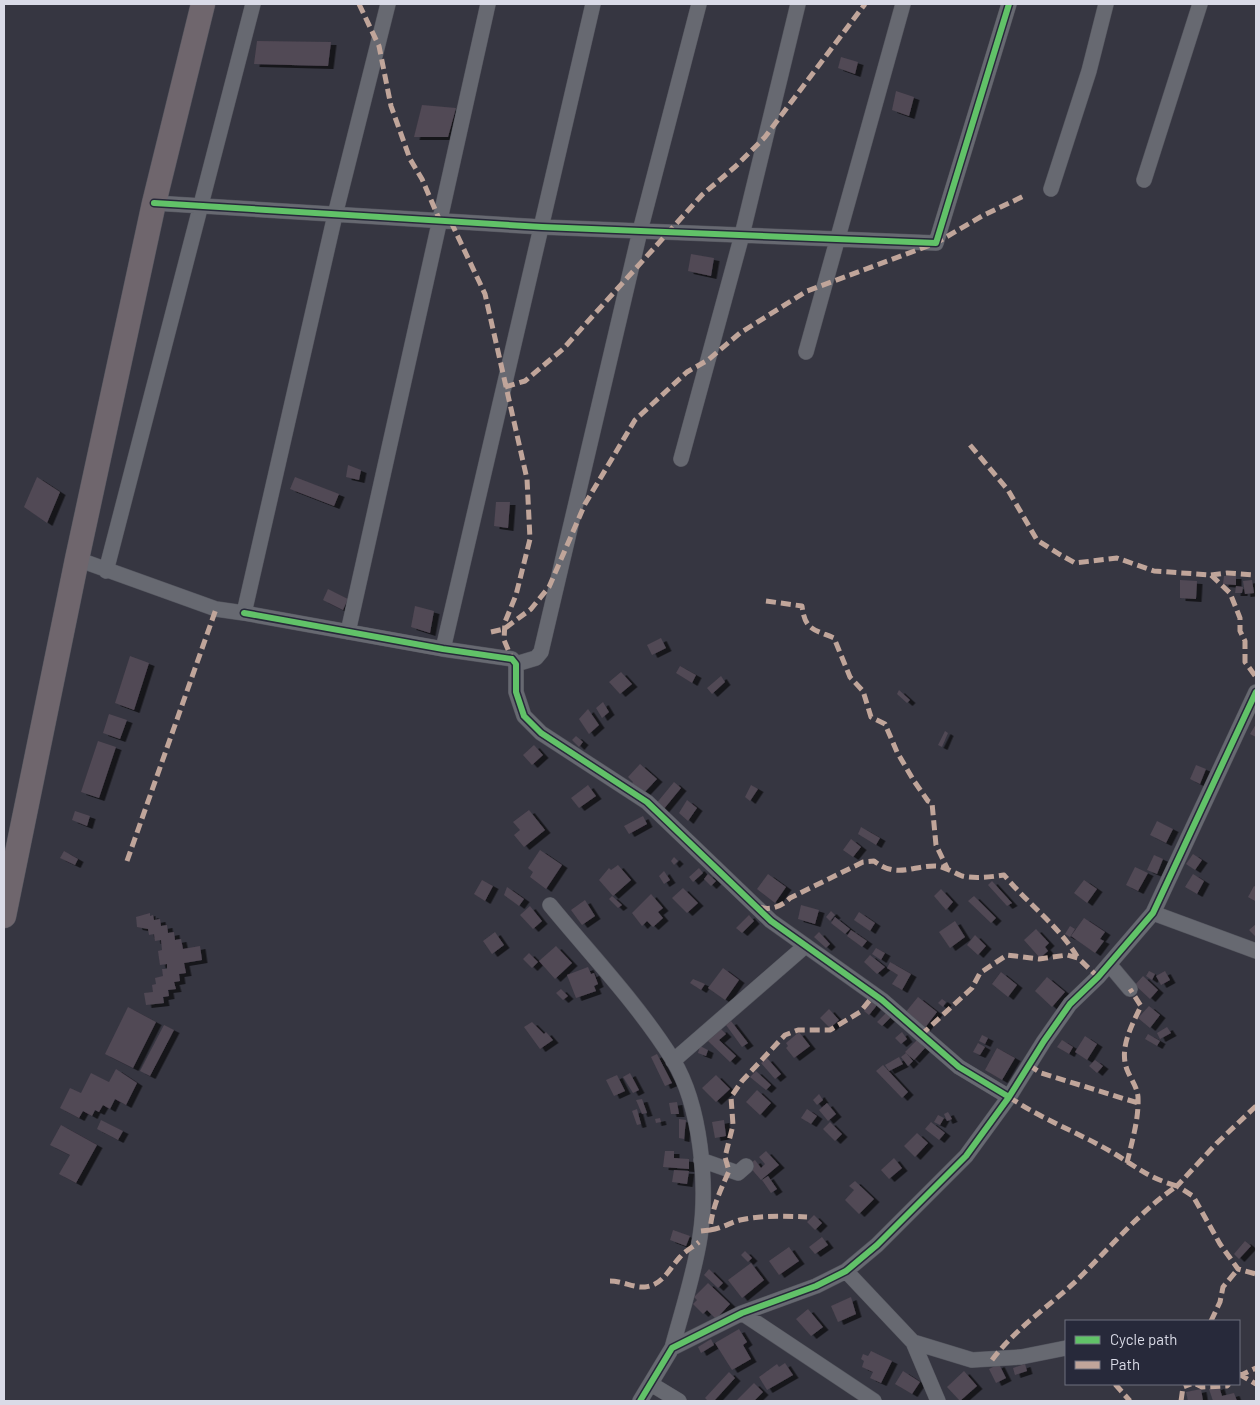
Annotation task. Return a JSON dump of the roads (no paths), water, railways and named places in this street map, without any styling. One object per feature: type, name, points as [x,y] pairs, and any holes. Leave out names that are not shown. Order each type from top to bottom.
[{"type":"main road","points":[[4,916],[77,559],[154,203],[203,4]]},
{"type":"street","points":[[106,570],[253,4]]},
{"type":"street","points":[[244,613],[335,214],[388,4]]},
{"type":"street","points":[[348,632],[488,4]]},
{"type":"street","points":[[443,649],[593,4]]},
{"type":"street","points":[[516,664],[536,658],[541,652],[640,231],[700,4]]},
{"type":"street","points":[[681,459],[742,235],[798,4]]},
{"type":"street","points":[[806,352],[903,4]]},
{"type":"street","points":[[154,203],[542,227],[936,243],[1009,4]]},
{"type":"street","points":[[1052,189],[1089,71],[1106,4]]},
{"type":"street","points":[[1144,180],[1200,4]]},
{"type":"street","points":[[77,559],[216,609],[443,649],[512,659],[516,664],[516,692],[524,716],[530,722],[570,753],[647,802],[752,905],[804,947],[882,1000],[959,1067],[1009,1097]]},
{"type":"street","points":[[672,1348],[742,1313],[816,1286],[846,1272],[877,1245],[966,1156],[1009,1097],[1070,1004],[1109,964],[1153,913],[1256,692]]},
{"type":"street","points":[[550,905],[631,1002],[674,1061],[691,1100],[701,1160],[700,1236],[693,1273],[672,1348],[640,1401]]},
{"type":"street","points":[[1153,913],[1256,952]]},
{"type":"street","points":[[674,1061],[804,947]]},
{"type":"street","points":[[1109,964],[1130,989]]},
{"type":"street","points":[[701,1160],[738,1173],[746,1166]]},
{"type":"street","points":[[846,1272],[913,1342],[938,1401]]},
{"type":"street","points":[[742,1313],[874,1401]]},
{"type":"street","points":[[913,1342],[972,1360],[1021,1357],[1065,1348]]},
{"type":"street","points":[[651,1384],[679,1401]]}]
